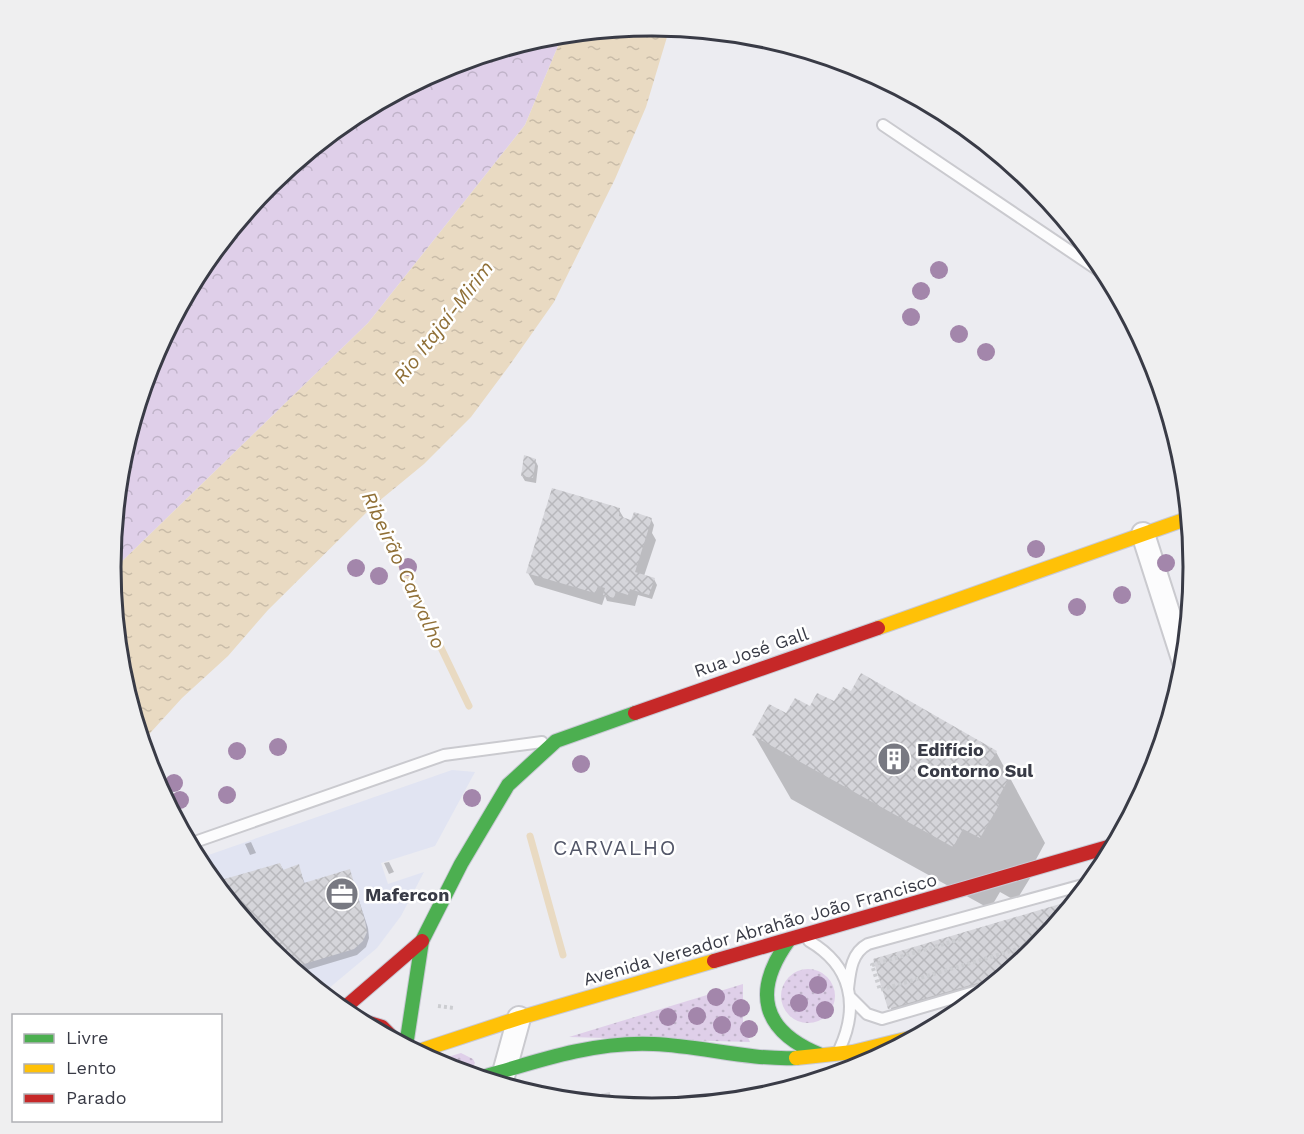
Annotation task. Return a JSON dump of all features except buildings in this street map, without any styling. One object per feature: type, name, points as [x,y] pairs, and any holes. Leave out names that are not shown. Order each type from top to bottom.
[{"type":"main road","name":"Rua José Gall","points":[[407,1038],[422,941],[461,864],[508,785],[556,741],[1181,521]]},
{"type":"main road","name":"Avenida Vereador Abrahão João Francisco","points":[[428,1048],[519,1018],[1102,849]]},
{"type":"main road","points":[[795,938],[775,956],[766,976],[765,998],[771,1019],[784,1037],[802,1050],[830,1055]]},
{"type":"main road","name":"Rua José Gall","points":[[350,1003],[422,941]]},
{"type":"main road","points":[[504,1077],[625,1044],[687,1046],[772,1058],[830,1055],[884,1044]]},
{"type":"street","points":[[1143,534],[1177,641]]},
{"type":"street","points":[[503,1077],[519,1018]]},
{"type":"lane","points":[[883,125],[1087,262]]},
{"type":"lane","points":[[197,841],[444,755],[556,741]]},
{"type":"lane","points":[[830,1055],[850,1027],[849,993],[852,963],[860,950],[868,944],[1075,887]]},
{"type":"lane","points":[[795,938],[822,948],[838,966],[849,993],[867,1014],[882,1019],[967,994]]},
{"type":"path","points":[[971,936],[872,965],[880,990],[1021,948]]},
{"type":"shaded area","points":[[452,770],[475,772],[435,846],[381,863],[388,884],[424,872],[401,916],[377,948],[329,988],[302,966],[253,917],[206,856]]},
{"type":"green space","points":[[559,44],[525,125],[368,323],[121,562],[122,532],[131,463],[149,396],[161,364],[192,301],[210,272],[253,217],[302,168],[357,125],[386,107],[449,76],[481,64]]},
{"type":"green space","points":[[803,969],[813,969],[823,973],[831,981],[835,996],[831,1011],[823,1019],[813,1023],[803,1023],[793,1019],[785,1011],[781,1001],[781,991],[785,981],[793,973]]},
{"type":"green space","points":[[743,984],[743,1027],[750,1042],[569,1037]]},
{"type":"green space","points":[[461,1053],[473,1059],[475,1063],[473,1067],[447,1057]]},
{"type":"water","name":"Rio Itajaí-Mirim","points":[[667,36],[646,107],[615,179],[554,302],[509,366],[471,417],[424,464],[373,506],[268,610],[228,656],[182,698],[148,735],[131,671],[122,602],[121,562],[368,323],[525,125],[559,44],[617,37]]},
{"type":"waterway","name":"Ribeirão Carvalho","points":[[369,498],[469,706]]},
{"type":"waterway","name":"Ribeirão Carvalho","points":[[530,836],[563,955]]},
{"type":"traffic: fast","points":[[407,1038],[422,941],[461,864],[508,785],[556,741],[635,713]]},
{"type":"traffic: fast","points":[[789,940],[770,976],[767,992],[769,1008],[775,1022],[785,1034],[821,1055]]},
{"type":"traffic: fast","points":[[494,1074],[588,1049],[632,1044],[672,1045],[760,1057],[796,1058]]},
{"type":"traffic: slow","points":[[878,628],[1181,521]]},
{"type":"traffic: slow","points":[[428,1048],[519,1018],[714,961]]},
{"type":"traffic: slow","points":[[796,1058],[853,1052],[884,1044]]},
{"type":"traffic: jam","points":[[635,713],[878,628]]},
{"type":"traffic: jam","points":[[714,961],[1102,849]]},
{"type":"traffic: jam","points":[[350,1003],[422,941]]},
{"type":"place","name":"Edifício Contorno Sul","points":[[894,759]]},
{"type":"place","name":"Mafercon","points":[[342,894]]},
{"type":"district","name":"CARVALHO","points":[[615,847]]}]
